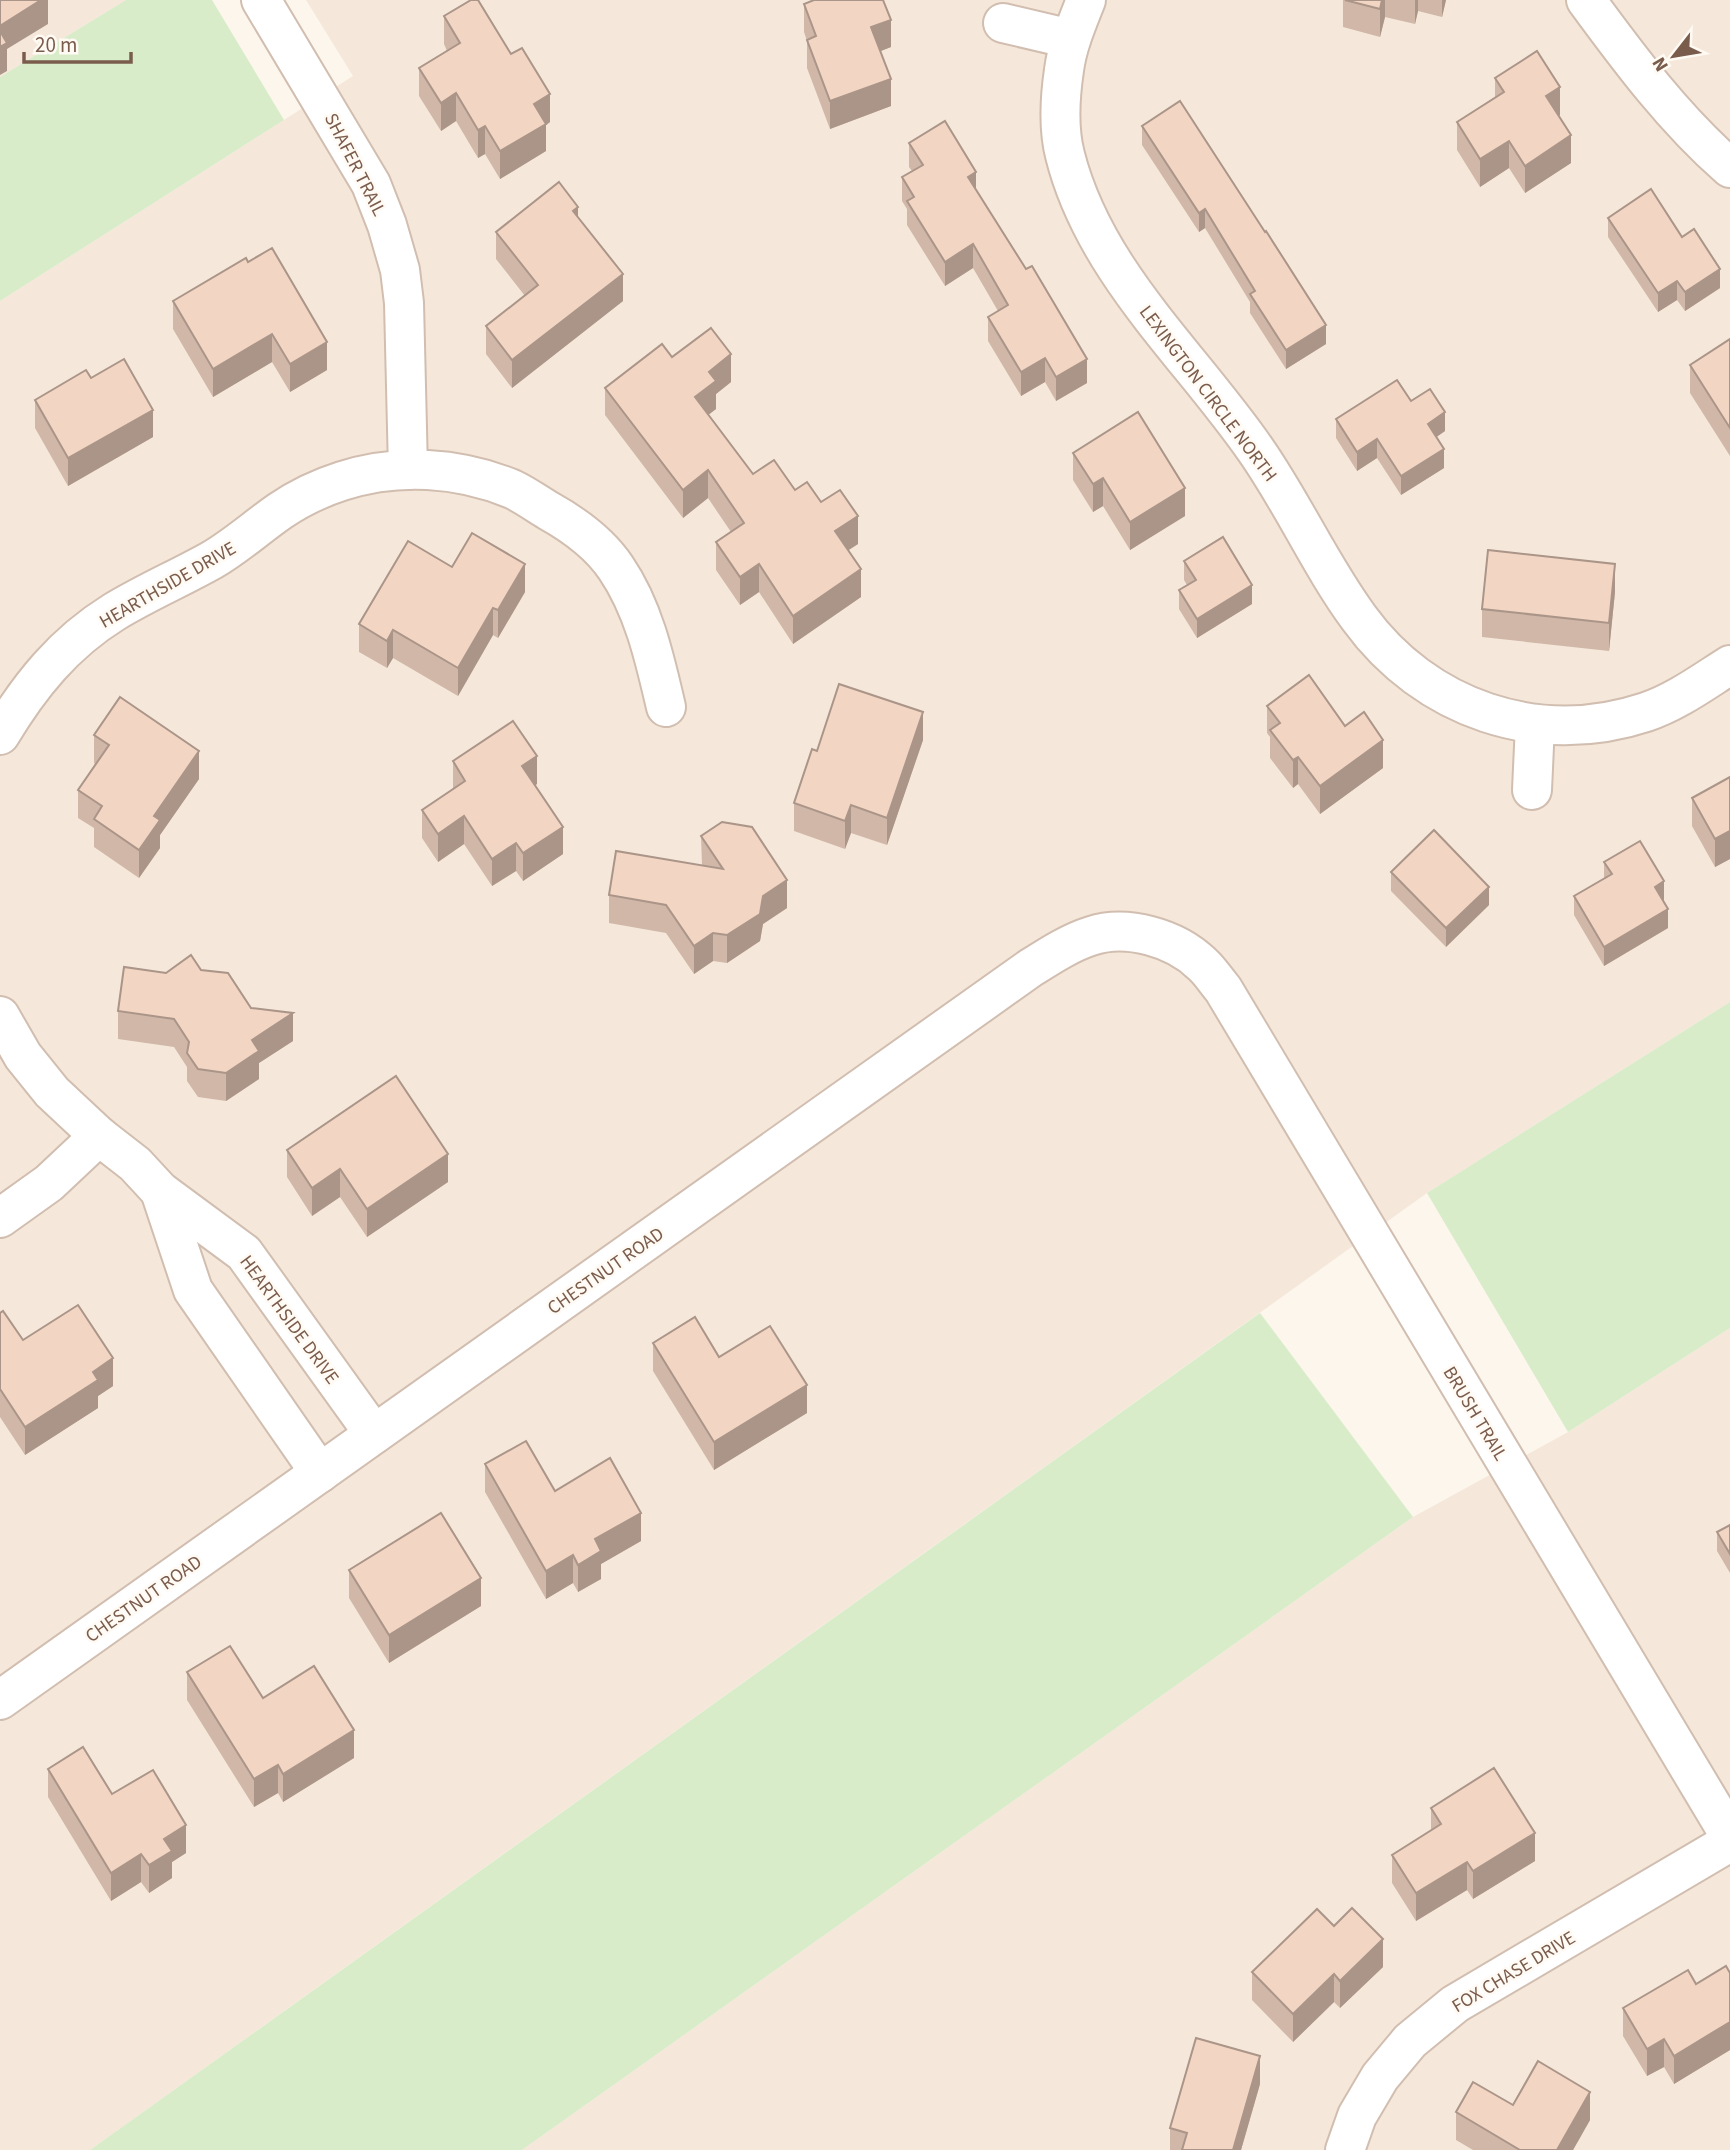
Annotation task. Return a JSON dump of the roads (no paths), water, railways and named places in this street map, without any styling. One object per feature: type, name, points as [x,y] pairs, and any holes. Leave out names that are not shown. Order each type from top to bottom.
[{"type":"street","name":"SHAFER TRAIL","points":[[261,0],[371,184],[387,225],[400,270],[404,303],[408,470]]},
{"type":"street","name":"LEXINGTON CIRCLE NORTH","points":[[1086,0],[1071,38],[1064,68],[1061,112],[1064,153],[1095,234],[1119,273],[1255,448],[1338,588],[1360,621],[1396,661],[1425,684],[1461,704],[1501,718],[1570,726],[1612,721],[1647,711],[1683,695],[1730,665]]},
{"type":"street","points":[[1586,0],[1643,77],[1730,168]]},
{"type":"street","points":[[1003,23],[1071,38]]},
{"type":"street","name":"HEARTHSIDE DRIVE","points":[[0,735],[43,672],[66,648],[115,612],[213,559],[281,510],[314,492],[344,480],[408,470],[464,474],[513,490],[563,519],[598,546],[616,567],[631,593],[654,656],[666,707]]},
{"type":"street","points":[[1532,790],[1535,724]]},
{"type":"street","name":"CHESTNUT ROAD","points":[[0,1700],[1017,977],[1061,950],[1091,936],[1120,932],[1147,935],[1175,945],[1202,964],[1223,989]]},
{"type":"street","name":"BRUSH TRAIL","points":[[1223,989],[1730,1836]]},
{"type":"street","name":"HEARTHSIDE DRIVE","points":[[0,1016],[23,1056],[52,1092],[99,1136],[135,1164],[160,1191],[244,1253],[374,1434]]},
{"type":"street","points":[[0,1217],[49,1183],[99,1136]]},
{"type":"street","name":"HEARTHSIDE DRIVE","points":[[160,1191],[193,1290],[320,1473]]},
{"type":"street","name":"FOX CHASE DRIVE","points":[[1345,2150],[1357,2116],[1380,2077],[1410,2041],[1455,2004],[1730,1842]]}]
